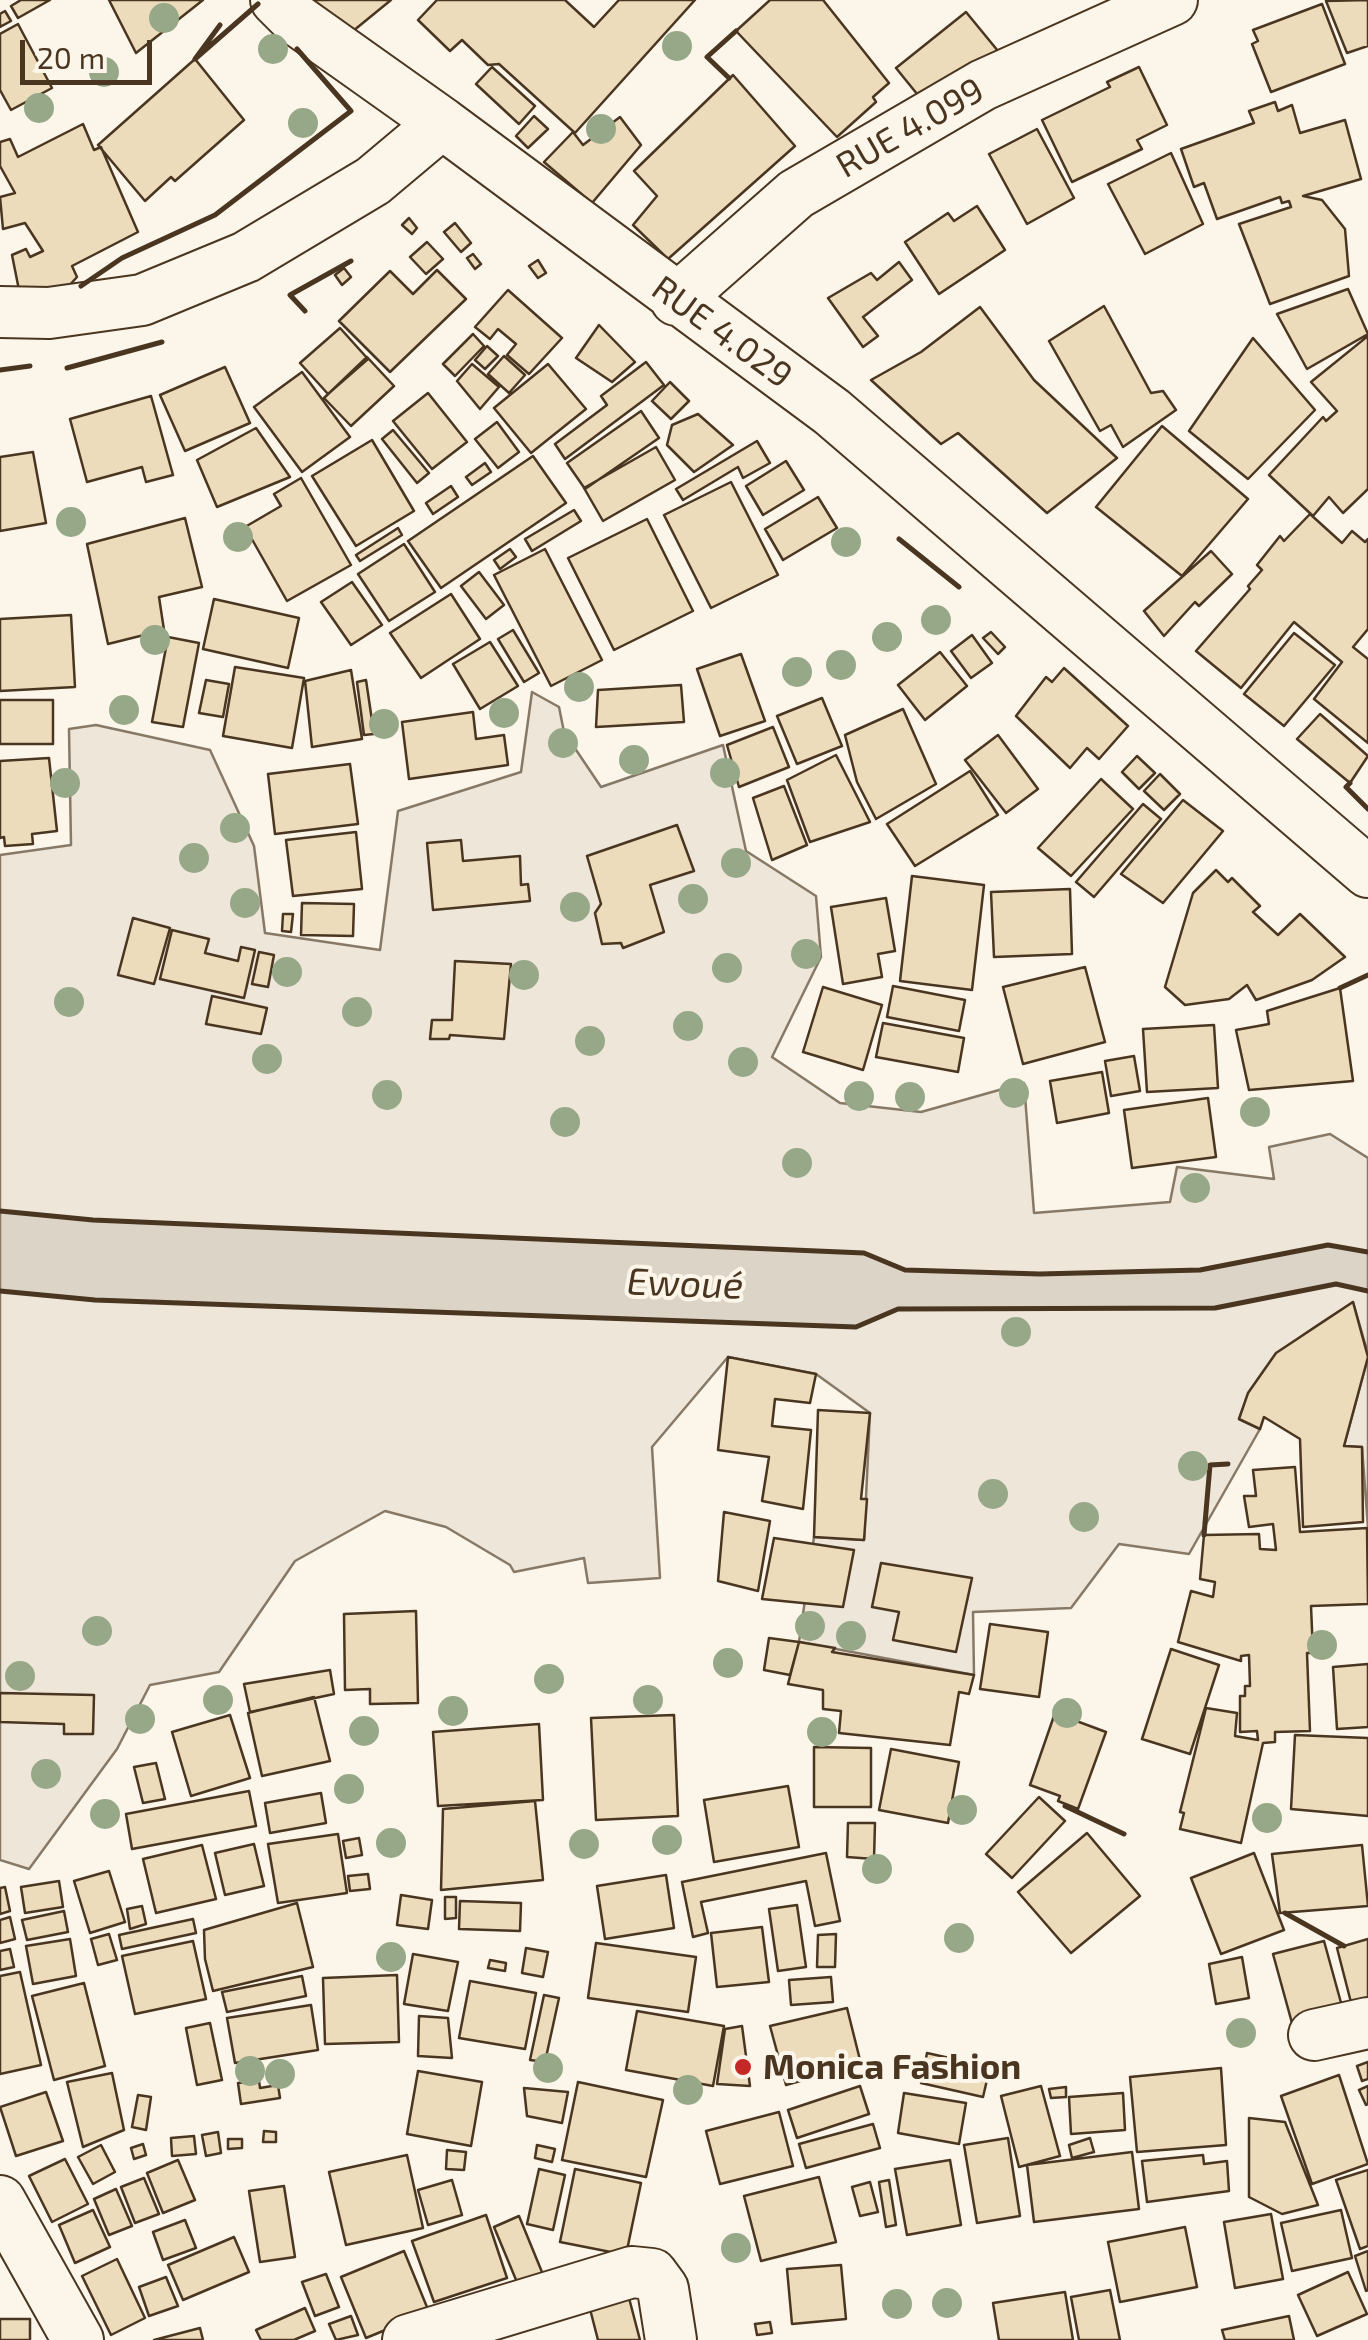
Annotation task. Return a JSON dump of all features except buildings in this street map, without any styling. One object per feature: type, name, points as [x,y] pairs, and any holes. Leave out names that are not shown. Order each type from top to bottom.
[{"type":"street","name":"RUE 4.029","points":[[276,0],[294,18],[832,412],[1368,872]]},
{"type":"street","name":"RUE 4.099","points":[[676,300],[796,194],[983,85],[1172,0]]},
{"type":"street","points":[[0,312],[49,313],[142,300],[246,257],[373,181],[442,123]]},
{"type":"street","points":[[1314,2035],[1368,2023]]},
{"type":"street","points":[[0,2201],[78,2340]]},
{"type":"street","points":[[408,2340],[632,2272],[652,2274],[664,2288],[671,2340]]},
{"type":"shaded area","points":[[532,692],[559,707],[564,732],[601,787],[723,745],[746,851],[816,896],[821,957],[772,1057],[840,1103],[921,1112],[1024,1083],[1034,1213],[1170,1202],[1177,1167],[1274,1179],[1269,1147],[1330,1134],[1368,1158],[1368,1354],[1353,1302],[1284,1350],[1258,1379],[1248,1397],[1239,1419],[1260,1429],[1189,1554],[1119,1544],[1071,1608],[973,1612],[974,1675],[799,1642],[814,1537],[864,1540],[870,1413],[816,1374],[728,1357],[652,1447],[660,1578],[588,1583],[584,1558],[514,1572],[510,1565],[446,1527],[385,1511],[295,1561],[219,1672],[150,1685],[117,1749],[29,1869],[0,1860],[0,855],[71,845],[69,729],[96,725],[210,750],[254,846],[265,933],[380,950],[398,811],[521,772]]},
{"type":"shaded area","points":[[1368,1357],[1368,1528],[1362,1447],[1344,1446]]},
{"type":"water","name":"Ewoué","points":[[0,1211],[93,1220],[864,1253],[905,1270],[1040,1274],[1200,1270],[1328,1245],[1368,1252],[1368,1291],[1336,1284],[1215,1308],[898,1309],[856,1327],[95,1300],[0,1291]]},
{"type":"wall","points":[[220,25],[195,59],[258,4]]},
{"type":"wall","points":[[729,78],[707,57],[736,31]]},
{"type":"wall","points":[[81,286],[122,258],[215,215],[351,111],[297,49]]},
{"type":"wall","points":[[305,311],[290,295],[351,261]]},
{"type":"wall","points":[[67,368],[162,342]]},
{"type":"wall","points":[[0,370],[30,366]]},
{"type":"wall","points":[[899,539],[959,587]]},
{"type":"wall","points":[[1350,783],[1346,787],[1368,809]]},
{"type":"wall","points":[[1340,988],[1368,975]]},
{"type":"wall","points":[[0,1211],[93,1220],[864,1253],[905,1270],[1040,1274],[1200,1270],[1328,1245],[1368,1252]]},
{"type":"wall","points":[[0,1291],[95,1300],[856,1327],[898,1309],[1215,1308],[1336,1284],[1368,1291]]},
{"type":"wall","points":[[1204,1535],[1210,1465],[1228,1464]]},
{"type":"wall","points":[[1065,1806],[1124,1834]]},
{"type":"wall","points":[[1285,1913],[1344,1946]]},
{"type":"place","name":"Monica Fashion","points":[[743,2067]]}]
